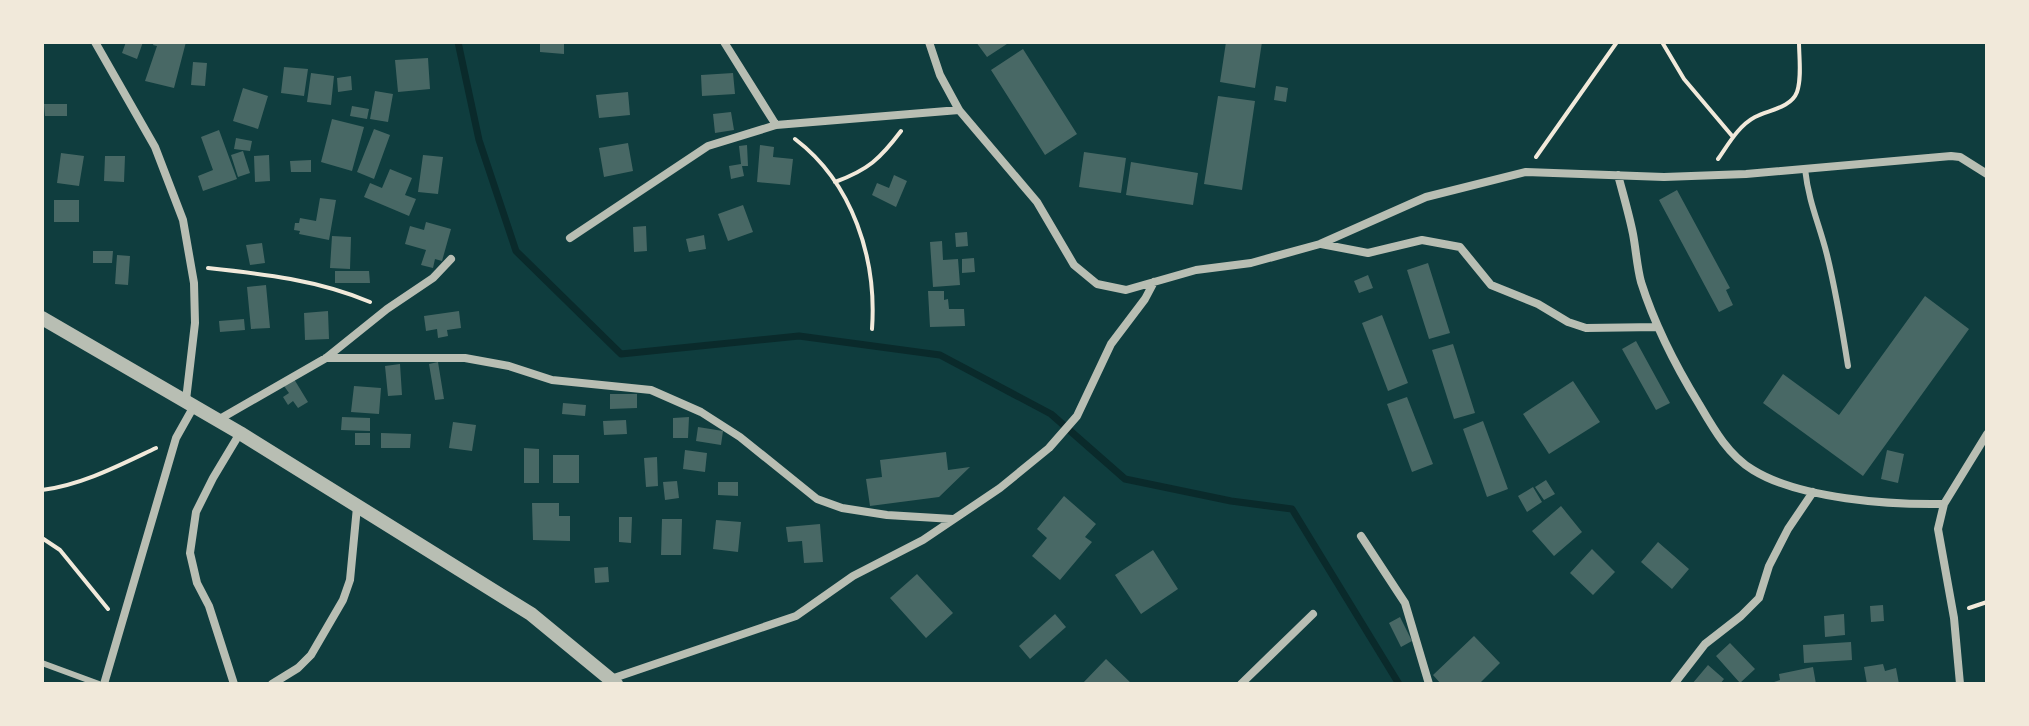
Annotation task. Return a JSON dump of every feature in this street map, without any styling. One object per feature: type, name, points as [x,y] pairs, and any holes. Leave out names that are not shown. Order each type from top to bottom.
[{"type":"street","points":[[95,42],[165,170],[183,220],[194,283],[195,323],[190,403],[176,438],[102,684]]},
{"type":"street","points":[[724,42],[776,125]]},
{"type":"street","points":[[929,42],[940,75],[959,110],[1037,202],[1074,265],[1097,284],[1126,290],[1196,270],[1251,263],[1320,244],[1426,197],[1526,172],[1707,175],[1956,156],[1987,174]]},
{"type":"street","points":[[570,238],[708,146],[776,125],[959,110]]},
{"type":"street","points":[[1618,175],[1641,281],[1669,355],[1719,438],[1738,458],[1753,470],[1813,492],[1915,505],[1944,504]]},
{"type":"street","points":[[1320,244],[1368,253],[1422,240],[1460,247],[1491,285],[1538,304],[1568,322],[1586,328],[1658,327]]},
{"type":"street","points":[[218,420],[326,358],[387,309],[433,278],[451,259]]},
{"type":"street","points":[[42,318],[240,433],[531,614],[614,681],[796,616],[853,576],[923,540],[1000,488],[1049,448],[1077,416],[1111,344],[1154,282]]},
{"type":"street","points":[[326,358],[465,358],[509,366],[552,380],[651,390],[701,412],[740,437],[817,499],[842,508],[887,515],[953,519]]},
{"type":"street","points":[[234,684],[209,606],[197,583],[190,553],[196,512],[240,433]]},
{"type":"street","points":[[1960,684],[1954,618],[1938,529],[1944,504],[1987,434]]},
{"type":"street","points":[[1674,684],[1705,644],[1759,598],[1769,566],[1788,529],[1813,492]]},
{"type":"street","points":[[272,684],[298,668],[311,655],[343,600],[350,580],[357,507]]},
{"type":"street","points":[[1361,536],[1405,603],[1429,684]]},
{"type":"street","points":[[1241,684],[1313,614]]},
{"type":"lane","points":[[1805,169],[1810,205],[1825,250],[1840,313],[1848,366]]},
{"type":"lane","points":[[42,663],[102,684]]},
{"type":"path","points":[[1526,172],[1617,42]]},
{"type":"path","points":[[1662,42],[1684,79],[1733,137]]},
{"type":"path","points":[[1707,175],[1733,137],[1754,118],[1786,105],[1795,97],[1799,84],[1799,42]]},
{"type":"path","points":[[835,182],[859,173],[872,164],[913,113]]},
{"type":"path","points":[[776,125],[802,144],[835,182],[849,205],[867,258],[874,297],[872,329]]},
{"type":"path","points":[[189,265],[299,279],[346,292],[387,309]]},
{"type":"path","points":[[42,490],[61,488],[89,478],[176,438]]},
{"type":"path","points":[[42,538],[68,559],[121,628]]},
{"type":"building","points":[[126,42],[143,42],[137,59],[122,53]]},
{"type":"building","points":[[154,42],[186,42],[174,88],[145,81],[157,46],[153,45]]},
{"type":"building","points":[[540,42],[564,42],[564,54],[540,52]]},
{"type":"building","points":[[976,42],[1010,42],[987,57]]},
{"type":"building","points":[[1226,42],[1262,42],[1255,88],[1220,82]]},
{"type":"building","points":[[1023,49],[1077,134],[1045,155],[991,70]]},
{"type":"building","points":[[428,58],[430,89],[398,92],[395,60]]},
{"type":"building","points":[[193,62],[207,63],[205,86],[191,85]]},
{"type":"building","points":[[284,67],[308,69],[304,96],[281,93]]},
{"type":"building","points":[[311,73],[334,76],[331,105],[307,102]]},
{"type":"building","points":[[733,73],[735,94],[702,96],[701,75]]},
{"type":"building","points":[[351,76],[352,90],[338,92],[337,78]]},
{"type":"building","points":[[1276,86],[1288,88],[1286,102],[1274,100]]},
{"type":"building","points":[[243,88],[268,96],[258,129],[233,121]]},
{"type":"building","points":[[375,91],[393,94],[388,122],[370,119]]},
{"type":"building","points":[[628,92],[630,115],[599,118],[596,95]]},
{"type":"building","points":[[1218,96],[1255,101],[1242,190],[1204,184]]},
{"type":"building","points":[[44,104],[67,104],[67,116],[45,116]]},
{"type":"building","points":[[352,106],[369,109],[367,119],[350,116]]},
{"type":"building","points":[[731,112],[734,130],[715,133],[713,114]]},
{"type":"building","points":[[332,119],[364,127],[352,171],[321,162]]},
{"type":"building","points":[[374,129],[390,135],[374,179],[357,172]]},
{"type":"building","points":[[219,130],[237,179],[203,191],[198,176],[213,170],[201,137]]},
{"type":"building","points":[[236,138],[252,141],[250,151],[234,149]]},
{"type":"building","points":[[628,143],[633,171],[604,177],[599,148]]},
{"type":"building","points":[[747,145],[748,166],[742,166],[744,176],[731,179],[729,166],[741,164],[739,146]]},
{"type":"building","points":[[760,145],[774,147],[773,157],[793,159],[790,185],[757,182]]},
{"type":"building","points":[[243,151],[250,173],[238,177],[231,155]]},
{"type":"building","points":[[1084,152],[1126,158],[1121,193],[1079,187]]},
{"type":"building","points":[[61,153],[84,156],[79,186],[57,183]]},
{"type":"building","points":[[269,155],[270,181],[255,182],[254,156]]},
{"type":"building","points":[[423,155],[443,157],[438,194],[418,192]]},
{"type":"building","points":[[105,156],[125,156],[124,182],[104,181]]},
{"type":"building","points":[[311,160],[311,172],[291,172],[290,161]]},
{"type":"building","points":[[1131,162],[1198,173],[1193,205],[1126,195]]},
{"type":"building","points":[[390,169],[412,178],[405,195],[416,199],[409,216],[364,197],[370,183],[382,188]]},
{"type":"building","points":[[894,175],[907,181],[896,207],[872,195],[877,183],[889,188]]},
{"type":"building","points":[[1677,190],[1730,288],[1726,290],[1733,305],[1719,312],[1659,200]]},
{"type":"building","points":[[320,198],[336,200],[329,240],[299,234],[300,231],[294,230],[300,218],[316,221]]},
{"type":"building","points":[[54,200],[79,200],[79,222],[54,222]]},
{"type":"building","points":[[743,205],[753,232],[728,241],[718,214]]},
{"type":"building","points":[[426,222],[451,229],[442,261],[435,259],[433,268],[421,265],[426,250],[405,244],[410,226],[424,230]]},
{"type":"building","points":[[646,226],[647,251],[634,252],[633,227]]},
{"type":"building","points":[[967,232],[968,246],[956,247],[955,233]]},
{"type":"building","points":[[704,235],[706,249],[689,252],[686,239]]},
{"type":"building","points":[[332,236],[351,237],[350,269],[330,268]]},
{"type":"building","points":[[942,241],[943,260],[958,259],[960,285],[933,287],[930,242]]},
{"type":"building","points":[[262,243],[265,263],[250,265],[246,245]]},
{"type":"building","points":[[93,251],[113,251],[112,263],[93,263]]},
{"type":"building","points":[[117,255],[130,256],[128,285],[115,284]]},
{"type":"building","points":[[974,258],[975,272],[962,273],[962,259]]},
{"type":"building","points":[[1428,263],[1450,333],[1429,339],[1407,270]]},
{"type":"building","points":[[335,271],[369,271],[370,283],[335,283]]},
{"type":"building","points":[[1368,275],[1373,288],[1359,293],[1354,281]]},
{"type":"building","points":[[266,285],[270,328],[251,329],[247,287]]},
{"type":"building","points":[[928,291],[944,291],[944,300],[948,299],[949,309],[964,309],[965,326],[930,327]]},
{"type":"building","points":[[1925,296],[1969,329],[1863,476],[1763,403],[1783,374],[1839,415]]},
{"type":"building","points":[[328,311],[329,339],[305,340],[304,313]]},
{"type":"building","points":[[459,311],[461,328],[447,330],[448,336],[438,338],[437,329],[426,331],[424,316]]},
{"type":"building","points":[[1382,315],[1408,383],[1388,391],[1362,323]]},
{"type":"building","points":[[244,319],[245,330],[220,332],[219,321]]},
{"type":"building","points":[[1636,341],[1670,403],[1656,410],[1622,349]]},
{"type":"building","points":[[1453,344],[1475,413],[1454,419],[1432,350]]},
{"type":"building","points":[[438,362],[444,399],[435,400],[429,364]]},
{"type":"building","points":[[400,364],[402,395],[388,396],[385,366]]},
{"type":"building","points":[[294,379],[308,402],[298,408],[293,401],[288,405],[283,397],[289,393],[284,386]]},
{"type":"building","points":[[1573,381],[1600,422],[1549,454],[1523,414]]},
{"type":"building","points":[[354,386],[381,388],[379,414],[351,412]]},
{"type":"building","points":[[610,394],[637,394],[637,408],[610,409]]},
{"type":"building","points":[[1407,397],[1433,464],[1412,472],[1387,404]]},
{"type":"building","points":[[563,403],[586,405],[585,416],[562,414]]},
{"type":"building","points":[[342,417],[370,418],[370,431],[341,430]]},
{"type":"building","points":[[689,417],[688,438],[673,438],[673,418]]},
{"type":"building","points":[[626,420],[627,434],[604,435],[603,421]]},
{"type":"building","points":[[1483,421],[1508,489],[1487,497],[1463,429]]},
{"type":"building","points":[[453,422],[476,425],[472,451],[449,448]]},
{"type":"building","points":[[698,427],[723,431],[721,445],[696,441]]},
{"type":"building","points":[[355,433],[370,433],[370,445],[355,445]]},
{"type":"building","points":[[381,433],[411,434],[410,448],[381,448]]},
{"type":"building","points":[[524,448],[539,449],[539,483],[524,483]]},
{"type":"building","points":[[685,450],[707,453],[705,472],[683,469]]},
{"type":"building","points":[[1887,450],[1904,454],[1898,483],[1881,479]]},
{"type":"building","points":[[946,452],[948,470],[970,467],[939,497],[870,506],[866,479],[882,477],[880,460]]},
{"type":"building","points":[[553,455],[579,455],[579,483],[553,483]]},
{"type":"building","points":[[657,457],[658,486],[646,487],[644,458]]},
{"type":"building","points":[[1546,480],[1555,494],[1544,500],[1535,487]]},
{"type":"building","points":[[677,481],[679,498],[665,500],[663,482]]},
{"type":"building","points":[[718,482],[738,482],[738,496],[718,495]]},
{"type":"building","points":[[1533,487],[1542,502],[1527,512],[1518,496]]},
{"type":"building","points":[[1064,496],[1096,524],[1085,537],[1092,542],[1060,580],[1032,556],[1047,538],[1037,529]]},
{"type":"building","points":[[532,503],[559,503],[559,516],[570,516],[570,541],[533,540]]},
{"type":"building","points":[[1561,506],[1582,532],[1554,556],[1532,531]]},
{"type":"building","points":[[619,517],[632,517],[631,543],[619,542]]},
{"type":"building","points":[[662,519],[682,519],[681,555],[661,555]]},
{"type":"building","points":[[716,520],[741,522],[738,552],[713,549]]},
{"type":"building","points":[[820,524],[823,562],[804,563],[802,541],[788,542],[786,527]]},
{"type":"building","points":[[1658,542],[1689,569],[1672,589],[1641,562]]},
{"type":"building","points":[[1592,549],[1615,572],[1593,595],[1570,573]]},
{"type":"building","points":[[1153,550],[1178,589],[1141,614],[1115,575]]},
{"type":"building","points":[[608,567],[609,582],[595,583],[594,568]]},
{"type":"building","points":[[917,574],[953,613],[926,638],[890,598]]},
{"type":"building","points":[[1883,605],[1884,621],[1871,622],[1870,606]]},
{"type":"building","points":[[1055,614],[1066,627],[1030,659],[1019,646]]},
{"type":"building","points":[[1844,614],[1845,635],[1825,637],[1824,616]]},
{"type":"building","points":[[1400,617],[1412,641],[1401,647],[1389,623]]},
{"type":"building","points":[[1474,636],[1500,663],[1479,684],[1441,684],[1433,675]]},
{"type":"building","points":[[1851,642],[1852,660],[1804,663],[1803,645]]},
{"type":"building","points":[[1730,643],[1755,669],[1740,683],[1716,656]]},
{"type":"building","points":[[1106,659],[1132,684],[1082,684]]},
{"type":"building","points":[[1883,664],[1885,671],[1896,668],[1899,684],[1867,684],[1864,667]]},
{"type":"building","points":[[1708,665],[1724,679],[1720,684],[1692,684]]},
{"type":"building","points":[[1813,667],[1816,684],[1768,684],[1780,680],[1779,674]]},
{"type":"waterway","points":[[458,42],[479,140],[516,251],[621,354],[799,336],[940,355],[1051,414],[1125,479],[1231,501],[1292,509],[1399,684]]}]
